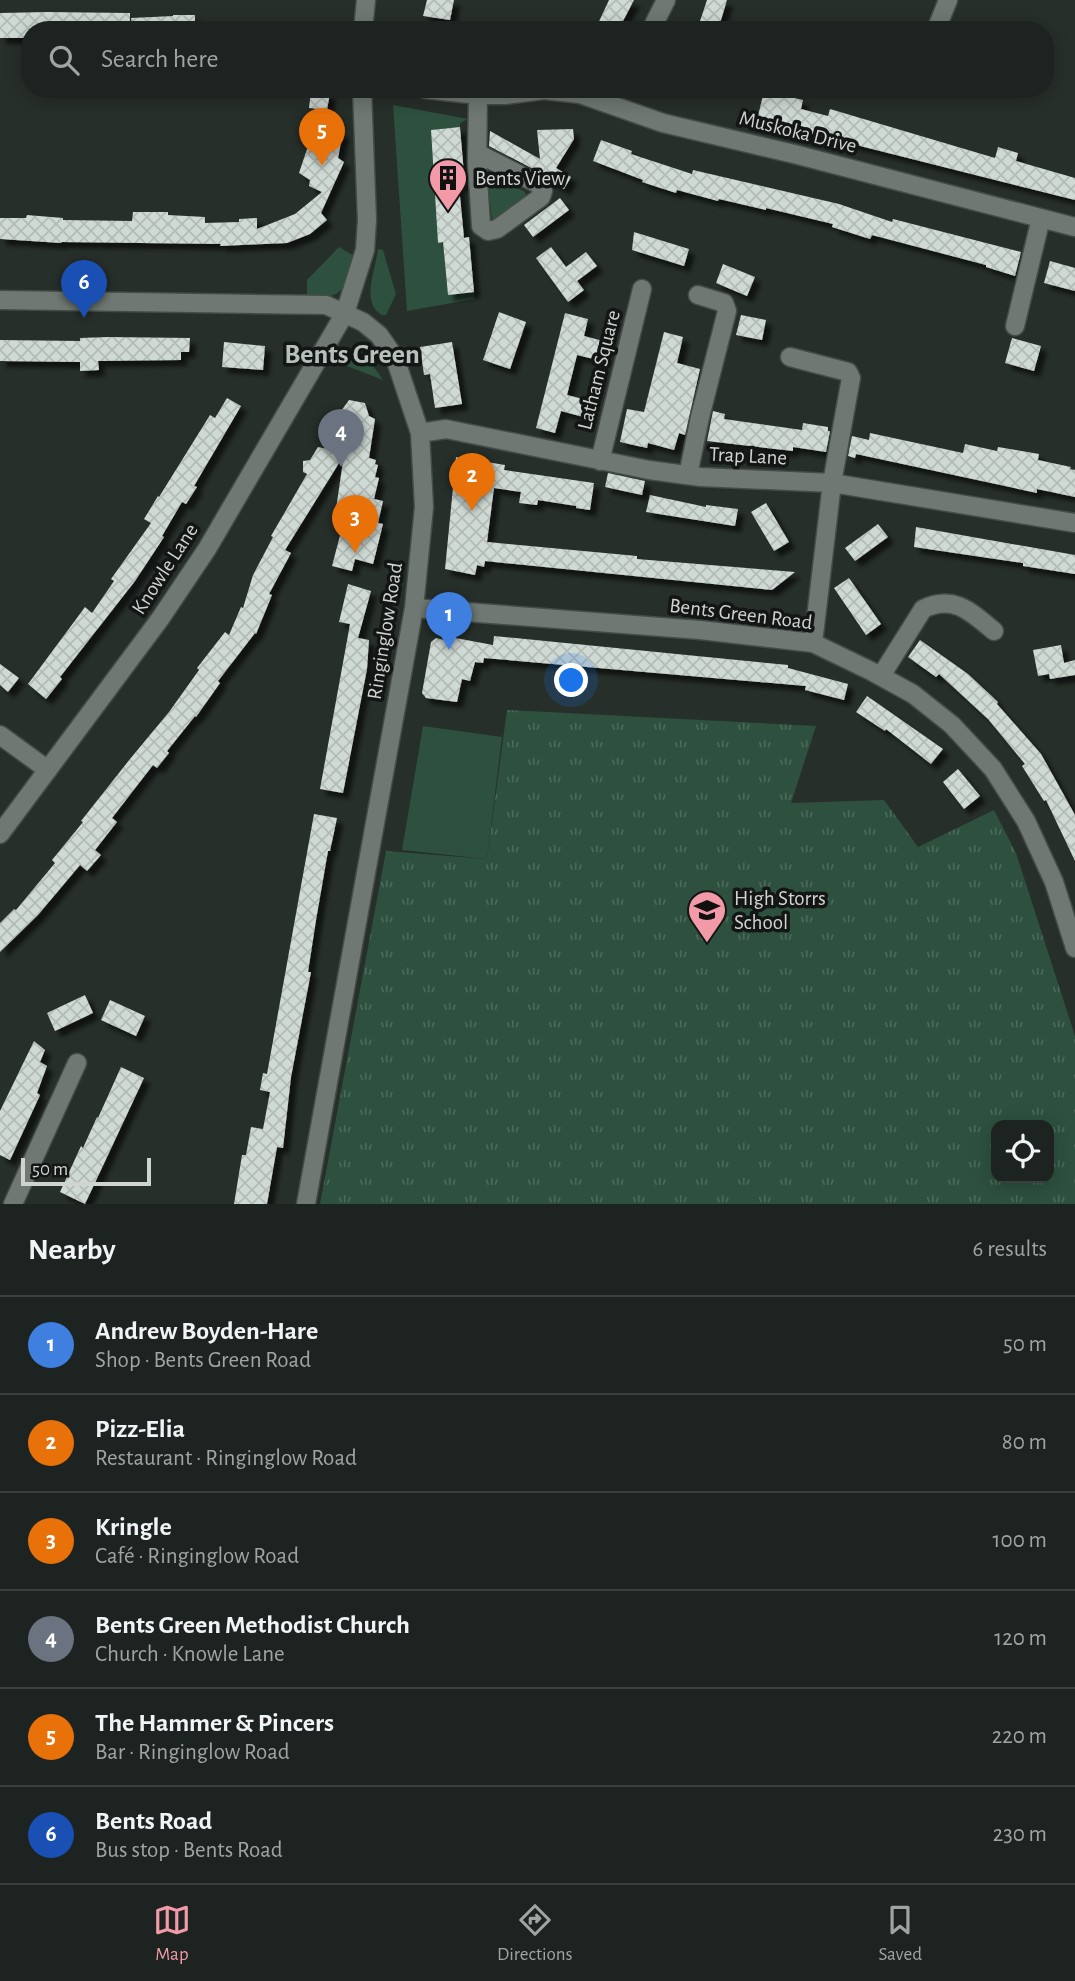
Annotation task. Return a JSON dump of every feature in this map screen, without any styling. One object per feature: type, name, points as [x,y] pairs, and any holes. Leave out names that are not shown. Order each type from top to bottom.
[{"type":"street","points":[[364,21],[366,0]]},
{"type":"street","points":[[656,21],[666,0]]},
{"type":"street","points":[[940,21],[948,0]]},
{"type":"street","points":[[345,313],[365,250],[367,228],[362,98]]},
{"type":"street","points":[[477,153],[538,184],[543,191],[541,197],[497,229],[488,231],[481,226],[477,153],[478,98]]},
{"type":"street","name":"Muskoka Drive","points":[[617,98],[663,123],[1075,227]]},
{"type":"street","points":[[1015,326],[1041,218]]},
{"type":"street","name":"Latham Square","points":[[600,461],[642,289]]},
{"type":"street","points":[[688,475],[727,311],[724,303],[698,295]]},
{"type":"street","name":"Ringinglow Road","points":[[0,300],[326,305],[363,322],[379,335],[395,358],[420,433],[424,507],[414,608],[306,1204]]},
{"type":"street","name":"Knowle Lane","points":[[0,834],[160,619],[207,549],[345,313]]},
{"type":"street","points":[[790,357],[848,372],[851,378],[832,484],[813,643]]},
{"type":"street","name":"Trap Lane","points":[[420,433],[446,429],[600,461],[688,475],[832,484],[1075,523]]},
{"type":"street","points":[[881,676],[923,609],[934,604],[965,606],[994,631]]},
{"type":"street","name":"Bents Green Road","points":[[414,608],[701,630],[813,643],[881,676],[914,694],[952,725],[993,769],[1026,821],[1054,882],[1074,942]]},
{"type":"street","points":[[0,735],[48,771]]},
{"type":"street","points":[[13,1204],[77,1063]]},
{"type":"green space","points":[[393,105],[468,119],[460,123],[460,127],[431,130],[438,242],[443,242],[448,294],[474,292],[474,299],[407,311]]},
{"type":"green space","points":[[494,176],[525,192],[527,199],[495,221],[492,219],[488,182]]},
{"type":"green space","points":[[339,247],[356,257],[346,284],[336,294],[307,299],[307,280]]},
{"type":"green space","points":[[378,249],[383,250],[396,294],[386,315],[375,310],[371,294]]},
{"type":"green space","points":[[356,355],[372,364],[383,380],[347,366],[348,359]]},
{"type":"green space","name":"High Storrs School","points":[[507,710],[816,726],[791,803],[884,800],[918,847],[994,810],[1016,853],[1075,1036],[1075,1204],[320,1204],[386,851],[487,859]]},
{"type":"green space","points":[[423,726],[502,737],[487,859],[402,850]]},
{"type":"building","points":[[427,0],[454,0],[450,20],[423,16]]},
{"type":"building","points":[[609,0],[634,0],[623,21],[599,21]]},
{"type":"building","points":[[707,0],[727,0],[721,21],[700,21]]},
{"type":"building","points":[[0,13],[130,13],[130,21],[21,21],[21,38],[0,38]]},
{"type":"building","points":[[195,15],[195,21],[131,21],[131,18]]},
{"type":"building","points":[[310,98],[329,98],[327,110],[309,108]]},
{"type":"building","points":[[762,98],[794,98],[803,100],[801,109],[828,116],[830,109],[995,158],[998,147],[1018,153],[1016,161],[1075,178],[1075,200],[757,120]]},
{"type":"building","name":"Bents View","points":[[460,127],[465,186],[459,186],[464,238],[469,237],[474,292],[448,295],[443,242],[438,243],[431,130]]},
{"type":"building","points":[[573,129],[574,139],[556,168],[571,177],[564,189],[543,174],[489,146],[490,131],[540,159],[537,130]]},
{"type":"building","points":[[328,130],[343,132],[338,158],[344,162],[321,213],[327,220],[310,234],[287,243],[220,246],[221,244],[61,243],[0,239],[0,218],[26,218],[27,215],[63,220],[132,221],[133,212],[168,212],[168,215],[205,217],[205,223],[239,222],[239,219],[257,218],[257,229],[295,214],[322,192],[309,186],[310,180],[299,173],[310,140],[325,144]]},
{"type":"building","points":[[601,140],[632,151],[631,154],[692,174],[693,170],[839,204],[892,222],[893,219],[1021,252],[1015,276],[986,265],[872,235],[870,239],[832,227],[833,224],[677,190],[676,193],[642,182],[643,180],[593,161]]},
{"type":"building","points":[[560,198],[569,210],[533,237],[524,225]]},
{"type":"building","points":[[634,232],[689,249],[684,266],[632,250]]},
{"type":"building","points":[[551,247],[566,267],[586,252],[597,266],[577,281],[584,290],[568,302],[536,258]]},
{"type":"building","points":[[1050,261],[1075,268],[1075,291],[1044,283]]},
{"type":"building","points":[[723,264],[755,277],[747,296],[716,283]]},
{"type":"building","points":[[499,312],[526,322],[510,369],[483,360]]},
{"type":"building","points":[[565,313],[588,319],[584,336],[607,342],[602,361],[577,355],[567,395],[591,401],[587,418],[561,411],[555,433],[536,428]]},
{"type":"building","points":[[741,315],[766,320],[762,340],[736,335]]},
{"type":"building","points":[[664,332],[683,337],[677,363],[700,369],[685,435],[679,433],[674,450],[648,443],[647,448],[620,442],[627,409],[644,412]]},
{"type":"building","points":[[80,338],[190,338],[189,352],[181,352],[181,360],[98,361],[99,370],[80,371],[80,362],[0,361],[0,340],[80,341]]},
{"type":"building","points":[[1012,338],[1041,346],[1034,371],[1005,363]]},
{"type":"building","points":[[224,342],[265,346],[263,370],[222,367]]},
{"type":"building","points":[[452,342],[462,404],[435,408],[430,374],[424,375],[420,347]]},
{"type":"building","points":[[227,398],[241,406],[194,486],[197,487],[186,504],[182,502],[162,536],[164,537],[135,581],[46,699],[28,684],[85,607],[92,613],[114,581],[111,579],[151,523],[144,519],[158,496],[210,415],[215,418]]},
{"type":"building","points":[[349,400],[365,403],[369,416],[375,419],[369,458],[376,460],[375,464],[378,465],[375,477],[379,478],[374,499],[383,501],[378,523],[383,524],[373,564],[355,559],[352,571],[332,566],[343,524],[334,522],[344,455],[285,550],[291,553],[269,594],[272,595],[256,634],[218,681],[220,683],[196,717],[167,751],[169,753],[157,768],[153,765],[112,818],[117,822],[95,850],[101,855],[87,871],[80,865],[38,915],[0,952],[0,923],[16,910],[55,863],[52,860],[169,712],[199,670],[197,668],[225,632],[229,635],[241,607],[243,608],[253,575],[273,537],[271,536],[307,474],[303,472],[303,461],[310,460],[318,447],[328,449],[338,410],[341,411]]},
{"type":"building","points":[[713,411],[725,414],[724,419],[802,430],[803,423],[828,427],[830,431],[826,452],[707,441]]},
{"type":"building","points":[[870,433],[963,453],[965,444],[997,451],[998,447],[1039,454],[1038,460],[1075,470],[1075,497],[1037,489],[1037,493],[856,454],[855,458],[848,456],[852,436],[869,440]]},
{"type":"building","points":[[456,457],[505,465],[504,470],[594,483],[590,510],[538,500],[537,505],[519,503],[521,492],[494,488],[487,542],[637,556],[637,559],[795,572],[772,590],[485,561],[484,567],[477,565],[475,575],[445,569]]},
{"type":"building","points":[[608,473],[645,481],[642,495],[605,487]]},
{"type":"building","points":[[650,495],[706,507],[738,509],[735,526],[646,512]]},
{"type":"building","points":[[766,503],[789,542],[774,551],[751,512]]},
{"type":"building","points":[[878,524],[888,537],[855,561],[845,548]]},
{"type":"building","points":[[916,527],[1075,555],[1075,574],[1023,566],[1023,563],[914,547]]},
{"type":"building","points":[[849,578],[881,624],[866,635],[834,588]]},
{"type":"building","points":[[348,584],[371,591],[358,638],[369,640],[367,669],[343,793],[320,789],[350,624],[339,622]]},
{"type":"building","points":[[445,636],[493,645],[494,636],[788,665],[788,668],[848,684],[844,700],[805,690],[806,686],[484,658],[483,663],[475,662],[470,681],[462,679],[457,702],[426,698],[422,693],[431,642],[436,638],[444,640]]},
{"type":"building","points":[[920,640],[968,674],[998,702],[1041,754],[1075,815],[1075,861],[1046,800],[1044,801],[1022,766],[1025,764],[988,719],[939,674],[936,677],[908,657]]},
{"type":"building","points":[[1061,645],[1064,663],[1075,660],[1075,675],[1050,679],[1049,674],[1038,676],[1033,650]]},
{"type":"building","points":[[0,664],[19,678],[8,692],[0,685]]},
{"type":"building","points":[[867,696],[943,749],[931,764],[886,729],[885,731],[856,712]]},
{"type":"building","points":[[958,769],[980,796],[964,809],[943,782]]},
{"type":"building","points":[[314,814],[337,818],[328,851],[316,920],[308,972],[311,972],[291,1077],[283,1148],[277,1147],[267,1204],[234,1204],[242,1155],[246,1155],[251,1127],[263,1129],[270,1092],[260,1090],[263,1073],[267,1074]]},
{"type":"building","points":[[85,995],[93,1013],[55,1031],[47,1013]]},
{"type":"building","points":[[110,1000],[145,1016],[136,1036],[101,1020]]},
{"type":"building","points":[[34,1041],[45,1050],[40,1062],[47,1066],[37,1093],[40,1095],[10,1160],[0,1155],[0,1111]]},
{"type":"building","points":[[121,1067],[144,1078],[85,1204],[60,1192]]},
{"type":"place","name":"The Hammer & Pincers","points":[[322,166]]},
{"type":"place","name":"Bents View","points":[[448,212]]},
{"type":"place","name":"Bents Road","points":[[84,318]]},
{"type":"place","name":"Bents Green Methodist Church","points":[[341,467]]},
{"type":"place","name":"Pizz-Elia","points":[[472,511]]},
{"type":"place","name":"Kringle","points":[[355,553]]},
{"type":"place","name":"Andrew Boyden-Hare","points":[[449,650]]},
{"type":"place","name":"High Storrs School","points":[[707,944]]},
{"type":"district","name":"Bents Green","points":[[352,355]]}]
